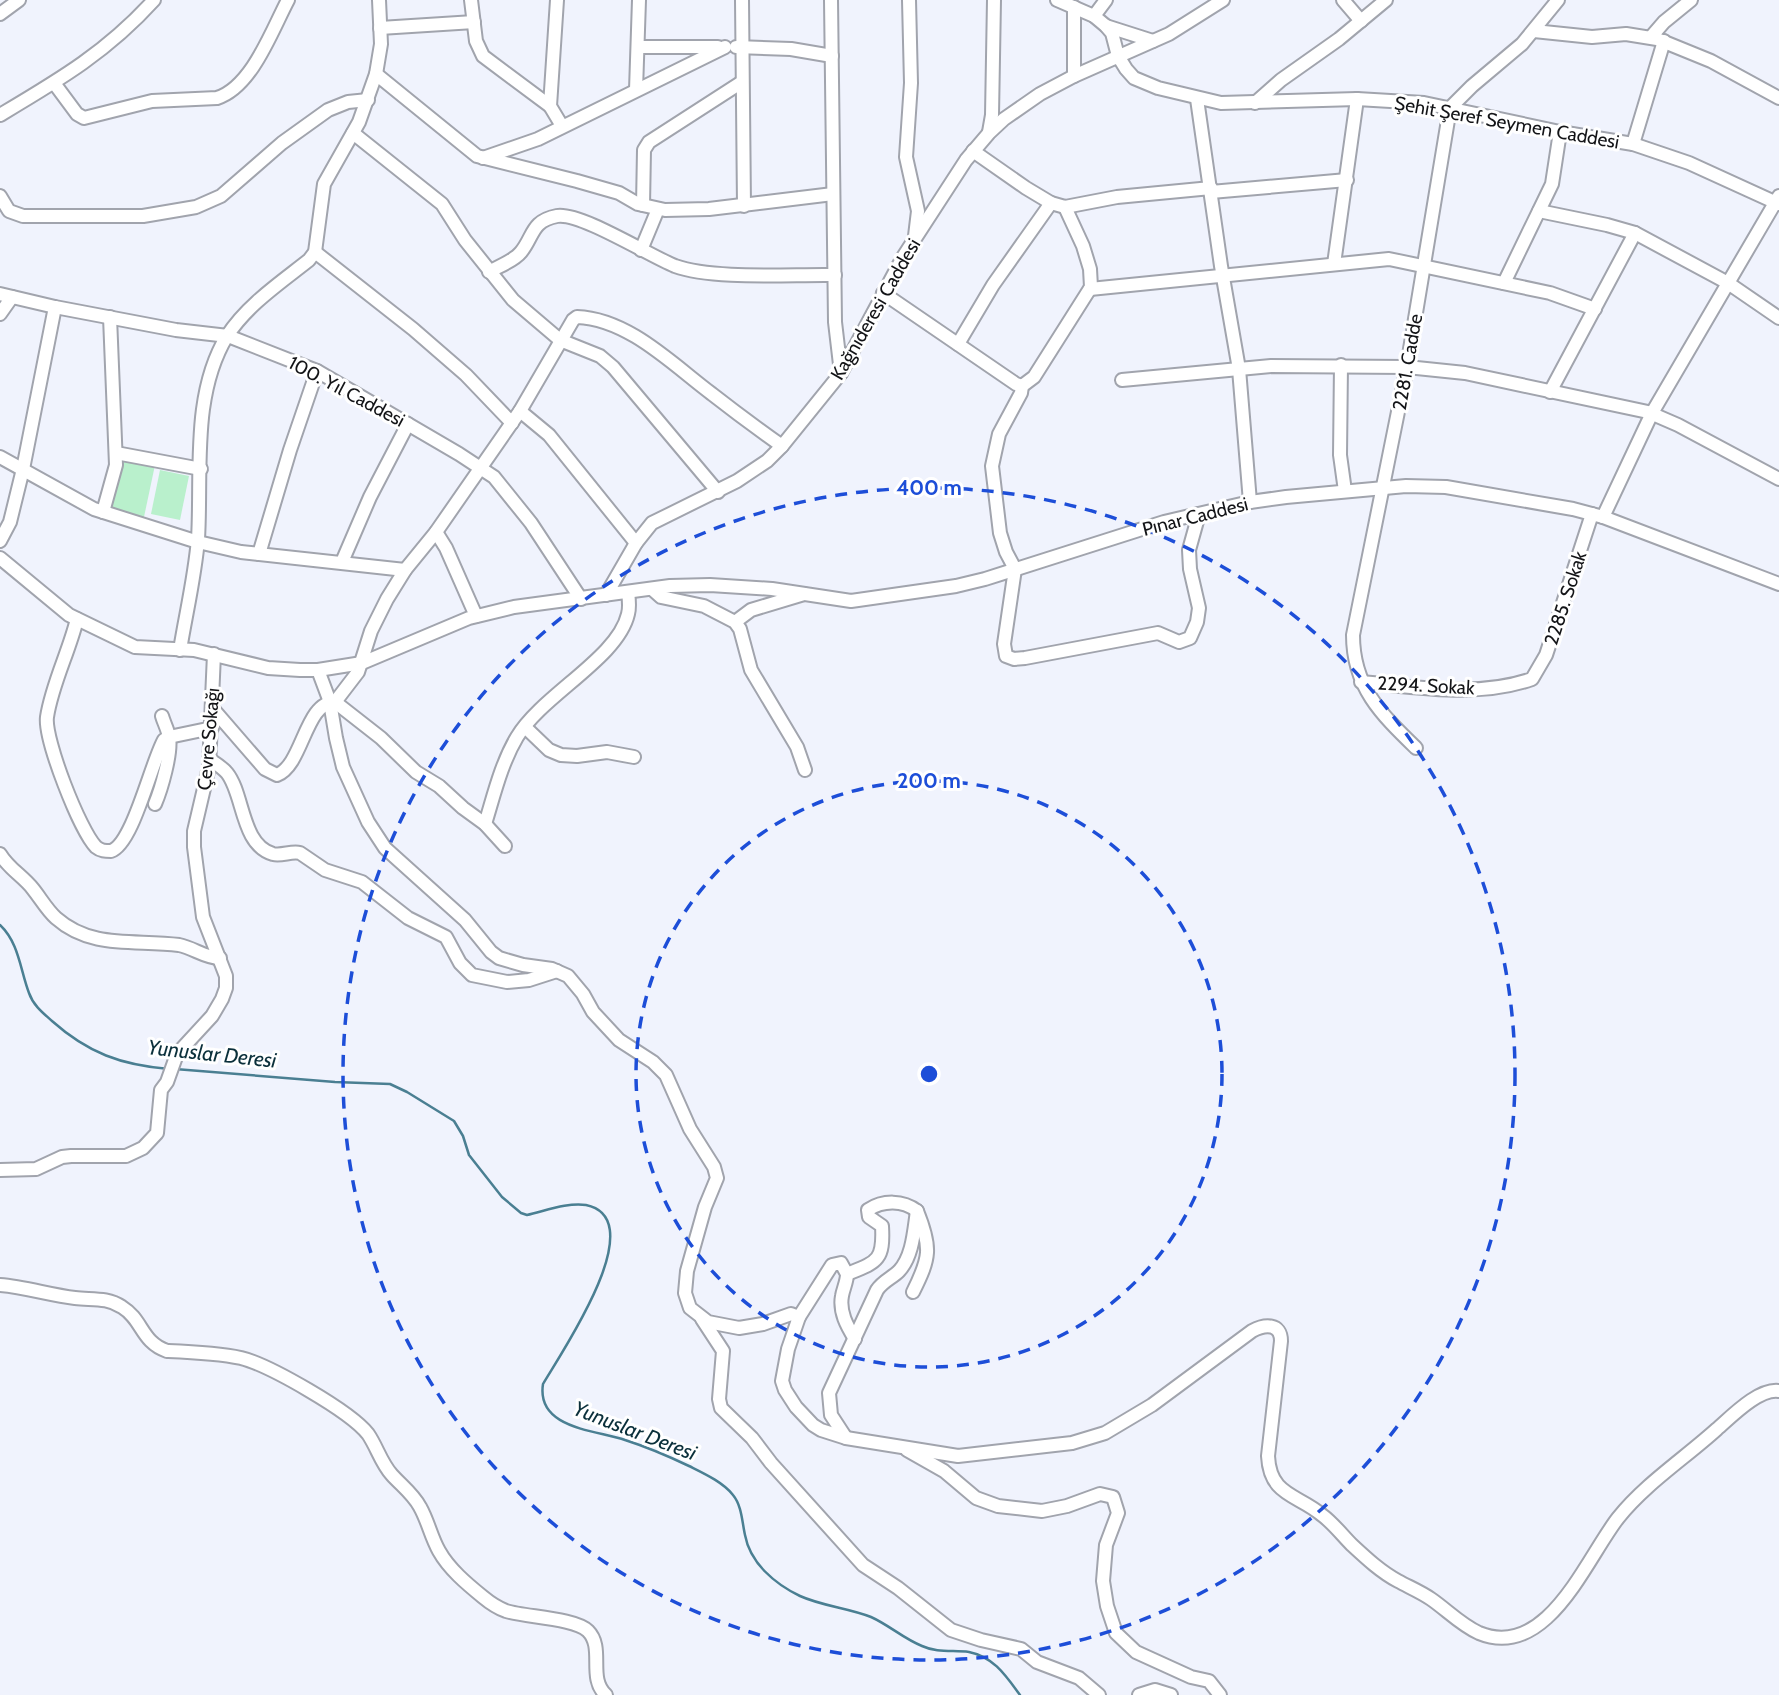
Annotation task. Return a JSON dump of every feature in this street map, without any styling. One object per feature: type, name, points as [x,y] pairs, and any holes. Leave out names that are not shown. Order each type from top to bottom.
[{"type":"street","points":[[0,14],[19,0]]},
{"type":"street","points":[[0,115],[95,56],[154,0]]},
{"type":"street","points":[[54,83],[76,114],[84,118],[152,101],[225,96],[249,71],[266,45],[288,0]]},
{"type":"street","points":[[180,649],[198,542],[202,415],[209,377],[228,336],[251,308],[315,252],[324,184],[353,133],[376,74],[380,52],[379,0]]},
{"type":"street","points":[[471,0],[476,41],[483,56],[550,106],[562,126]]},
{"type":"street","points":[[550,106],[557,0]]},
{"type":"street","points":[[636,90],[639,0]]},
{"type":"street","points":[[742,0],[744,206]]},
{"type":"street","points":[[831,0],[835,322],[841,373]]},
{"type":"street","points":[[909,0],[911,83],[906,157],[918,211],[915,239]]},
{"type":"street","points":[[989,133],[992,115],[994,0]]},
{"type":"street","name":"Şehit Şeref Seymen Caddesi","points":[[1057,0],[1084,9],[1106,26],[1112,33],[1118,57],[1134,78],[1197,99],[1221,103],[1357,99],[1424,103],[1560,132],[1633,144],[1709,170],[1778,201]]},
{"type":"street","points":[[1074,76],[1084,9],[1106,0]]},
{"type":"street","points":[[1343,0],[1361,21]]},
{"type":"street","points":[[1255,103],[1281,80],[1387,0]]},
{"type":"street","points":[[1450,108],[1522,44],[1558,0]]},
{"type":"street","points":[[1651,37],[1664,22],[1691,0]]},
{"type":"street","name":"Kağnıderesi Caddesi","points":[[606,595],[636,543],[652,523],[718,492],[754,471],[782,446],[841,373],[915,239],[973,151],[989,133],[1021,106],[1074,76],[1184,26],[1219,1]]},
{"type":"street","points":[[380,28],[474,22]]},
{"type":"street","points":[[1106,26],[1153,41]]},
{"type":"street","points":[[1534,31],[1592,37],[1626,34],[1651,37],[1711,61],[1779,97]]},
{"type":"street","points":[[1633,144],[1664,41]]},
{"type":"street","points":[[638,47],[791,49],[832,57]]},
{"type":"street","points":[[483,158],[523,146],[725,47]]},
{"type":"street","points":[[376,74],[461,146],[483,158],[619,193],[658,209],[744,206],[833,194]]},
{"type":"street","points":[[643,205],[644,150],[649,142],[743,82]]},
{"type":"street","points":[[1197,99],[1239,369],[1250,502]]},
{"type":"street","points":[[1334,264],[1357,99]]},
{"type":"street","points":[[0,196],[4,213],[23,216],[143,216],[196,207],[221,196],[282,143],[328,110],[348,102],[368,100]]},
{"type":"street","name":"2281. Cadde","points":[[1416,748],[1381,711],[1361,682],[1353,635],[1407,367],[1412,324],[1425,265],[1450,108]]},
{"type":"street","points":[[1504,283],[1552,184],[1560,132]]},
{"type":"street","points":[[353,133],[442,204],[489,272],[513,300],[560,340],[600,356],[613,367],[718,492]]},
{"type":"street","points":[[973,151],[1051,203],[1065,207],[1116,197],[1347,180]]},
{"type":"street","name":"2285. Sokak","points":[[1532,679],[1546,655],[1597,516],[1651,414],[1778,201]]},
{"type":"street","points":[[958,344],[993,285],[1051,203]]},
{"type":"street","points":[[1065,207],[1083,246],[1090,269],[1090,289],[1034,377],[1022,386],[996,442],[992,466],[1000,533],[1006,552],[1016,569],[1004,652],[1009,658],[1025,658],[1157,633],[1179,642],[1191,638],[1199,608],[1188,559],[1190,541],[1199,514]]},
{"type":"street","points":[[641,250],[658,209]]},
{"type":"street","points":[[1539,211],[1635,233],[1728,283],[1779,318]]},
{"type":"street","points":[[489,272],[518,255],[532,231],[541,222],[561,215],[578,218],[674,265],[703,272],[835,275]]},
{"type":"street","points":[[1550,391],[1635,233]]},
{"type":"street","points":[[315,252],[413,329],[466,375],[512,423]]},
{"type":"street","points":[[1090,289],[1389,260],[1425,265],[1564,297],[1595,309]]},
{"type":"street","points":[[883,293],[1022,386]]},
{"type":"street","points":[[0,314],[6,296]]},
{"type":"street","name":"100. Yıl Caddesi","points":[[6,296],[176,330],[228,336],[317,371],[494,477],[511,495],[581,599]]},
{"type":"street","points":[[0,541],[10,522],[23,469],[55,307]]},
{"type":"street","points":[[103,512],[115,471],[116,453],[110,317]]},
{"type":"street","points":[[213,709],[265,769],[277,775],[286,768],[315,716],[333,702],[358,672],[379,613],[405,570],[436,532],[512,423],[560,340],[577,317],[604,322],[630,334],[782,446]]},
{"type":"street","points":[[1341,365],[1340,455],[1345,491]]},
{"type":"street","points":[[1122,380],[1239,369],[1341,365],[1407,367],[1473,374],[1651,414],[1678,425],[1779,479]]},
{"type":"street","points":[[259,554],[317,371]]},
{"type":"street","points":[[520,411],[549,435],[636,543]]},
{"type":"street","points":[[342,562],[370,497],[408,424]]},
{"type":"street","points":[[116,453],[201,469]]},
{"type":"street","points":[[0,457],[103,512],[198,542],[259,554],[405,570]]},
{"type":"street","name":"Pınar Caddesi","points":[[0,558],[51,602],[77,620],[135,647],[214,654],[268,668],[318,670],[362,663],[476,616],[514,607],[652,589],[730,586],[836,600],[871,599],[956,586],[1164,522],[1250,502],[1406,486],[1446,487],[1597,516],[1779,584]]},
{"type":"street","points":[[436,532],[476,616]]},
{"type":"street","points":[[652,589],[661,597],[704,606],[735,622],[740,629],[754,676],[797,747],[805,770]]},
{"type":"street","points":[[485,824],[504,761],[525,727],[548,700],[602,656],[624,626],[629,614],[628,592]]},
{"type":"street","points":[[735,622],[751,610],[804,594]]},
{"type":"street","points":[[77,620],[47,715],[47,735],[77,811],[90,839],[98,849],[111,851],[122,844],[160,746],[169,737],[212,728]]},
{"type":"street","name":"Çevre Sokağı","points":[[0,1170],[36,1169],[62,1157],[132,1154],[152,1140],[157,1133],[161,1090],[168,1080],[180,1049],[212,1016],[222,999],[226,982],[200,905],[194,848],[194,831],[208,778],[214,654]]},
{"type":"street","points":[[318,670],[333,702],[335,738],[343,767],[381,844],[465,920],[491,952],[514,963],[557,971],[573,981],[593,1012],[619,1040],[653,1062],[666,1075],[690,1129],[714,1167],[716,1182],[703,1214],[685,1285],[687,1304],[702,1319],[722,1348],[724,1356],[719,1399],[721,1408],[759,1445],[771,1463],[863,1565],[898,1588],[951,1630],[1021,1649],[1037,1662],[1079,1678],[1099,1695]]},
{"type":"street","name":"2294. Sokak","points":[[1361,682],[1459,689],[1506,686],[1532,679]]},
{"type":"street","points":[[333,702],[381,738],[416,772],[439,786],[485,824],[505,846]]},
{"type":"street","points":[[155,804],[162,788],[169,737],[162,716]]},
{"type":"street","points":[[525,727],[548,750],[561,755],[607,752],[634,757]]},
{"type":"street","points":[[209,759],[227,772],[246,822],[266,851],[277,855],[300,852],[326,870],[362,882],[408,918],[446,937],[460,963],[472,975],[507,982],[557,971]]},
{"type":"street","points":[[0,854],[12,870],[32,887],[55,918],[71,929],[102,941],[183,946],[220,958]]},
{"type":"street","points":[[847,1274],[876,1262],[880,1254],[881,1226],[869,1217],[870,1208],[899,1203],[918,1211]]},
{"type":"street","points":[[913,1292],[928,1256],[918,1211]]},
{"type":"street","points":[[846,1438],[831,1415],[828,1399],[877,1290],[897,1273],[905,1261],[918,1211]]},
{"type":"street","points":[[855,1339],[842,1309],[841,1299],[847,1274],[841,1263],[832,1265],[817,1284],[799,1317],[785,1361],[782,1381],[796,1407],[813,1425],[846,1438],[969,1456],[1072,1443],[1095,1437],[1152,1405],[1252,1331],[1264,1326],[1278,1328],[1281,1341],[1268,1456],[1276,1484],[1322,1515],[1391,1577],[1428,1597],[1472,1629],[1486,1635],[1506,1637],[1525,1633],[1546,1618],[1571,1590],[1620,1516],[1655,1482],[1745,1406],[1768,1391],[1779,1391]]},
{"type":"street","points":[[0,1285],[112,1301],[134,1316],[149,1342],[156,1347],[167,1351],[243,1359],[269,1369],[345,1414],[368,1434],[392,1475],[421,1508],[439,1553],[460,1577],[504,1610],[573,1624],[587,1630],[595,1649],[596,1679],[606,1695]]},
{"type":"street","points":[[702,1319],[733,1327],[763,1324],[791,1314],[799,1317]]},
{"type":"street","points":[[722,1348],[733,1327]]},
{"type":"street","points":[[903,1446],[944,1471],[968,1493],[985,1503],[1042,1511],[1067,1506],[1100,1494],[1113,1497],[1118,1513],[1106,1545],[1103,1581],[1107,1606],[1116,1633],[1136,1652],[1191,1677],[1209,1681],[1220,1695]]},
{"type":"street","points":[[1139,1695],[1155,1690],[1171,1695]]},
{"type":"green space","points":[[124,459],[155,465],[144,517],[111,507]]},
{"type":"green space","points":[[160,470],[189,476],[180,520],[151,514]]},
{"type":"waterway","name":"Yunuslar Deresi","points":[[0,925],[15,948],[31,997],[52,1021],[65,1032],[106,1056],[169,1069]]},
{"type":"waterway","name":"Yunuslar Deresi","points":[[175,1069],[390,1084],[454,1121],[463,1136],[469,1155],[502,1197],[521,1213],[527,1215],[579,1204],[586,1205],[604,1216],[610,1235],[606,1260],[582,1319],[543,1384],[543,1399],[549,1410],[570,1425],[625,1440],[665,1455],[724,1486],[738,1504],[752,1555],[765,1572],[791,1591],[817,1602],[871,1617],[928,1648],[969,1652],[986,1658],[999,1668],[1020,1695]]}]
